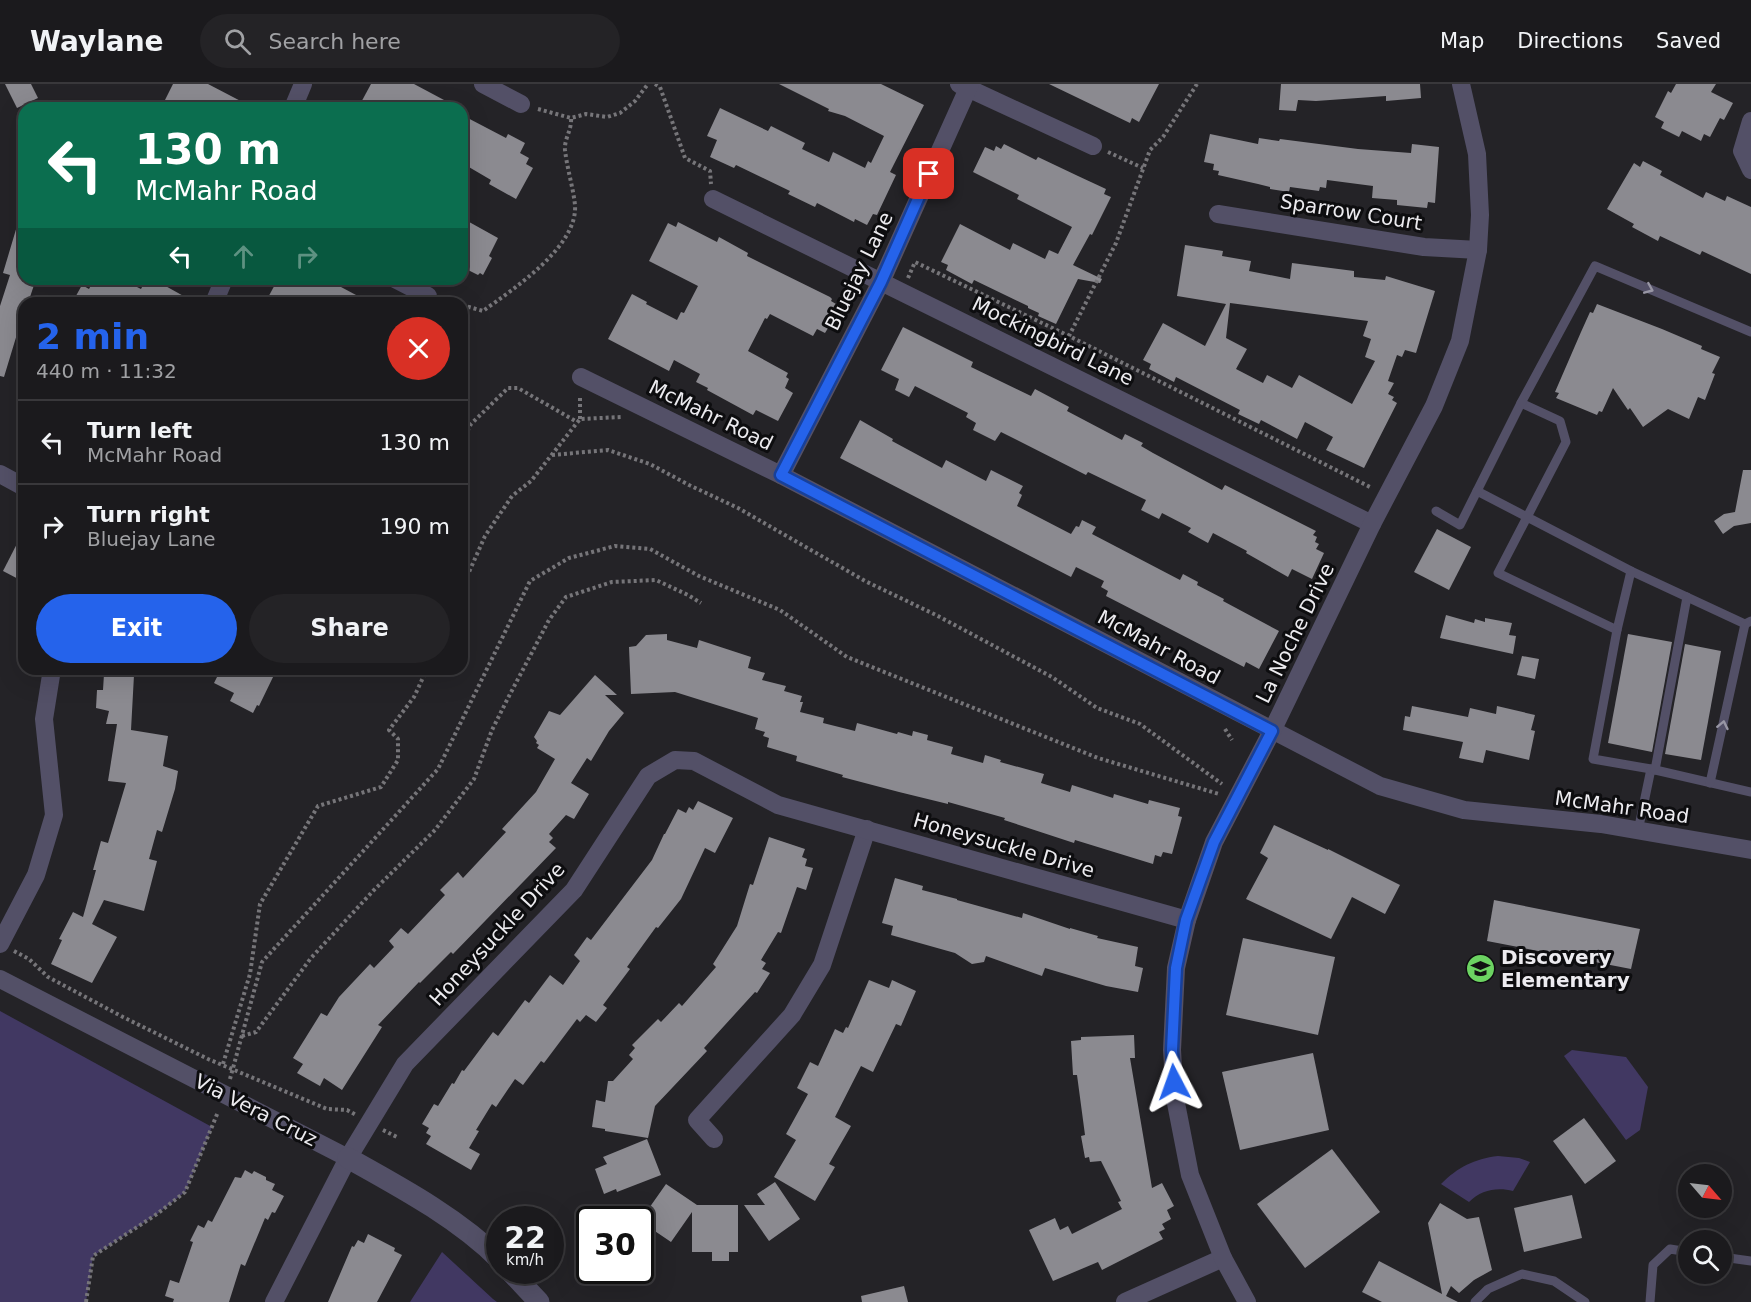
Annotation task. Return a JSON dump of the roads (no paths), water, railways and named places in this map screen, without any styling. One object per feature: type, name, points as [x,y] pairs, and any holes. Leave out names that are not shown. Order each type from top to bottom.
[{"type":"street","points":[[296,102],[303,84]]},
{"type":"street","points":[[483,84],[520,104]]},
{"type":"street","name":"La Noche Drive","points":[[1247,1302],[1222,1258],[1190,1176],[1175,1098],[1172,1050],[1176,968],[1186,920],[1214,842],[1272,731],[1372,524],[1434,406],[1460,341],[1478,250],[1480,214],[1477,154],[1461,84]]},
{"type":"street","points":[[965,85],[1093,146]]},
{"type":"street","name":"Bluejay Lane","points":[[781,475],[881,282],[965,85]]},
{"type":"street","points":[[1751,121],[1742,151],[1751,170]]},
{"type":"street","name":"Mockingbird Lane","points":[[713,199],[1372,524]]},
{"type":"street","name":"Sparrow Court","points":[[1218,214],[1424,247],[1478,250]]},
{"type":"street","points":[[407,285],[428,296]]},
{"type":"street","name":"McMahr Road","points":[[580,377],[781,475],[1380,786],[1464,810],[1601,824],[1751,850]]},
{"type":"street","points":[[0,474],[18,484]]},
{"type":"street","points":[[0,944],[36,875],[54,815],[44,720],[51,675]]},
{"type":"street","name":"Honeysuckle Drive","points":[[274,1302],[348,1158],[405,1064],[574,890],[648,776],[675,760],[694,761],[778,805],[1186,920]]},
{"type":"street","points":[[714,1139],[697,1120],[792,1015],[822,965],[867,829]]},
{"type":"street","name":"Via Vera Cruz","points":[[0,979],[348,1158],[406,1191],[486,1247]]},
{"type":"street","points":[[1125,1302],[1222,1258]]},
{"type":"street","points":[[522,1284],[539,1302]]},
{"type":"lane","points":[[1437,511],[1460,525],[1521,403],[1595,266],[1751,332]]},
{"type":"lane","points":[[1521,403],[1560,421],[1566,442],[1498,573],[1617,630]]},
{"type":"lane","points":[[1477,491],[1631,571],[1748,622],[1710,783]]},
{"type":"lane","points":[[1631,571],[1617,630],[1593,759],[1751,792]]},
{"type":"lane","points":[[1638,831],[1653,770],[1687,597]]},
{"type":"lane","points":[[1650,1302],[1653,1265],[1670,1249],[1678,1250]]},
{"type":"lane","points":[[1732,1258],[1751,1261]]},
{"type":"lane","points":[[1475,1302],[1488,1289],[1522,1274],[1554,1281],[1585,1302]]},
{"type":"place","name":"Discovery Elementary","points":[[1480,968]]}]
